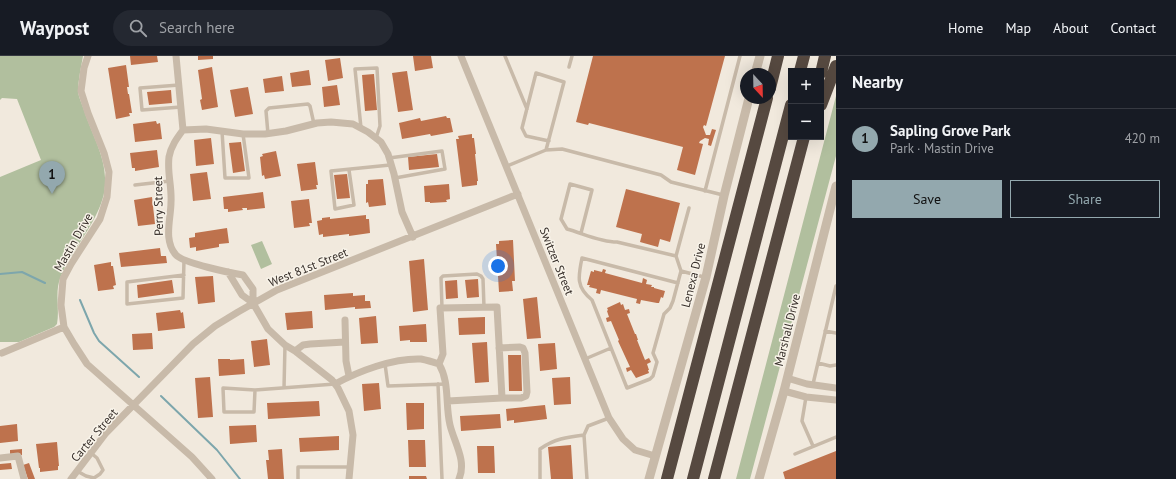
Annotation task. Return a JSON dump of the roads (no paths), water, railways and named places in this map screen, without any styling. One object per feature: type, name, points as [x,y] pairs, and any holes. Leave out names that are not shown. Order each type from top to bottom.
[{"type":"highway","points":[[775,68],[778,56]]},
{"type":"highway","points":[[801,68],[804,56]]},
{"type":"highway","points":[[822,68],[826,56]]},
{"type":"highway","points":[[821,104],[836,66]]},
{"type":"highway","points":[[667,479],[765,104]]},
{"type":"highway","points":[[692,479],[788,116]]},
{"type":"highway","points":[[714,479],[803,140]]},
{"type":"highway","points":[[794,177],[808,140]]},
{"type":"street","name":"Mastin Drive","points":[[88,56],[84,68],[81,90],[88,114],[104,153],[109,172],[107,198],[100,219],[63,279],[61,305],[64,327],[87,364],[192,457],[212,479]]},
{"type":"street","points":[[176,56],[183,130],[206,129],[243,134],[268,134],[314,124],[331,122],[353,124],[376,138],[381,142],[390,162],[402,212],[412,237]]},
{"type":"street","name":"Switzer Street","points":[[461,56],[609,418],[623,440],[635,450],[655,456]]},
{"type":"street","points":[[757,68],[760,56]]},
{"type":"street","name":"Lenexa Drive","points":[[649,479],[706,277],[724,196],[747,104]]},
{"type":"street","name":"Perry Street","points":[[183,130],[174,142],[169,155],[168,168],[171,202],[168,229],[170,245],[176,256],[228,272],[243,275],[253,289],[253,303]]},
{"type":"street","name":"Marshall Drive","points":[[759,479],[788,378],[834,204],[836,186]]},
{"type":"street","name":"West 81st Street","points":[[134,406],[193,344],[215,326],[253,303],[278,290],[518,194]]},
{"type":"street","name":"Perry Street","points":[[228,272],[242,295],[253,303],[268,329],[285,345],[295,351],[338,388],[348,411],[353,435],[350,479]]},
{"type":"street","points":[[439,364],[443,354],[440,308],[497,307],[502,398]]},
{"type":"street","points":[[345,320],[346,361],[349,376]]},
{"type":"street","points":[[1,353],[64,327]]},
{"type":"street","points":[[295,351],[303,345],[346,342]]},
{"type":"street","points":[[448,401],[521,398],[526,396],[525,353],[523,348],[499,348]]},
{"type":"street","points":[[335,384],[349,376],[399,360],[422,359],[439,364],[443,372],[442,384],[448,401],[450,425],[461,460],[461,475],[459,479]]},
{"type":"street","points":[[788,378],[813,385],[836,388]]},
{"type":"street","points":[[784,391],[806,397],[836,400]]},
{"type":"street","name":"Carter Street","points":[[71,479],[106,433],[134,406]]},
{"type":"street","points":[[0,458],[18,456],[24,479]]},
{"type":"lane","points":[[505,56],[527,110]]},
{"type":"lane","points":[[569,68],[572,56]]},
{"type":"lane","points":[[705,191],[740,56]]},
{"type":"lane","points":[[361,128],[355,69],[377,68],[380,126],[376,138]]},
{"type":"lane","points":[[546,150],[564,82],[536,73],[522,128],[526,136],[548,141]]},
{"type":"lane","points":[[179,85],[140,88],[142,110],[181,106]]},
{"type":"lane","points":[[268,134],[266,111],[269,108],[308,104],[310,106],[314,124]]},
{"type":"lane","points":[[222,131],[225,178],[248,178],[243,134]]},
{"type":"lane","points":[[507,166],[546,150],[562,149],[661,174],[671,182],[724,196]]},
{"type":"lane","points":[[349,170],[354,204],[335,209],[331,171],[349,170],[442,150],[444,169],[395,178]]},
{"type":"lane","points":[[135,184],[170,181]]},
{"type":"lane","points":[[581,233],[592,190],[570,184],[561,219],[567,228],[581,233],[610,242],[617,242],[676,256]]},
{"type":"lane","points":[[678,283],[582,258],[578,275],[581,289],[584,294],[592,300],[628,388],[650,379],[653,376],[657,362],[653,353],[664,314],[670,308],[673,301],[678,283],[681,271],[676,256],[689,208]]},
{"type":"lane","points":[[184,259],[184,275],[183,298],[127,304],[126,282],[184,275]]},
{"type":"lane","points":[[681,271],[706,277]]},
{"type":"lane","points":[[442,308],[441,278],[443,276],[477,274],[483,279],[484,307]]},
{"type":"lane","points":[[813,385],[836,286]]},
{"type":"lane","points":[[825,331],[836,334]]},
{"type":"lane","points":[[284,388],[285,345]]},
{"type":"lane","points":[[585,359],[611,348]]},
{"type":"lane","points":[[818,363],[830,366],[836,365]]},
{"type":"lane","points":[[385,364],[388,386],[442,384],[442,479]]},
{"type":"lane","points":[[255,390],[254,412],[224,412],[223,388],[255,390],[335,384]]},
{"type":"lane","points":[[806,397],[802,421],[813,446]]},
{"type":"lane","points":[[587,479],[584,435],[588,426],[609,418]]},
{"type":"lane","points":[[540,479],[540,449],[548,443],[562,438],[584,435]]},
{"type":"lane","points":[[795,454],[836,437]]},
{"type":"lane","points":[[77,471],[94,478],[100,474],[102,470],[97,458],[91,453]]},
{"type":"lane","points":[[298,479],[298,467],[351,467]]},
{"type":"waterway","points":[[0,274],[22,272],[45,283]]},
{"type":"waterway","points":[[80,300],[99,341],[139,377]]},
{"type":"waterway","points":[[161,396],[217,450],[240,479]]},
{"type":"place","name":"Sapling Grove Park","points":[[52,194]]}]
